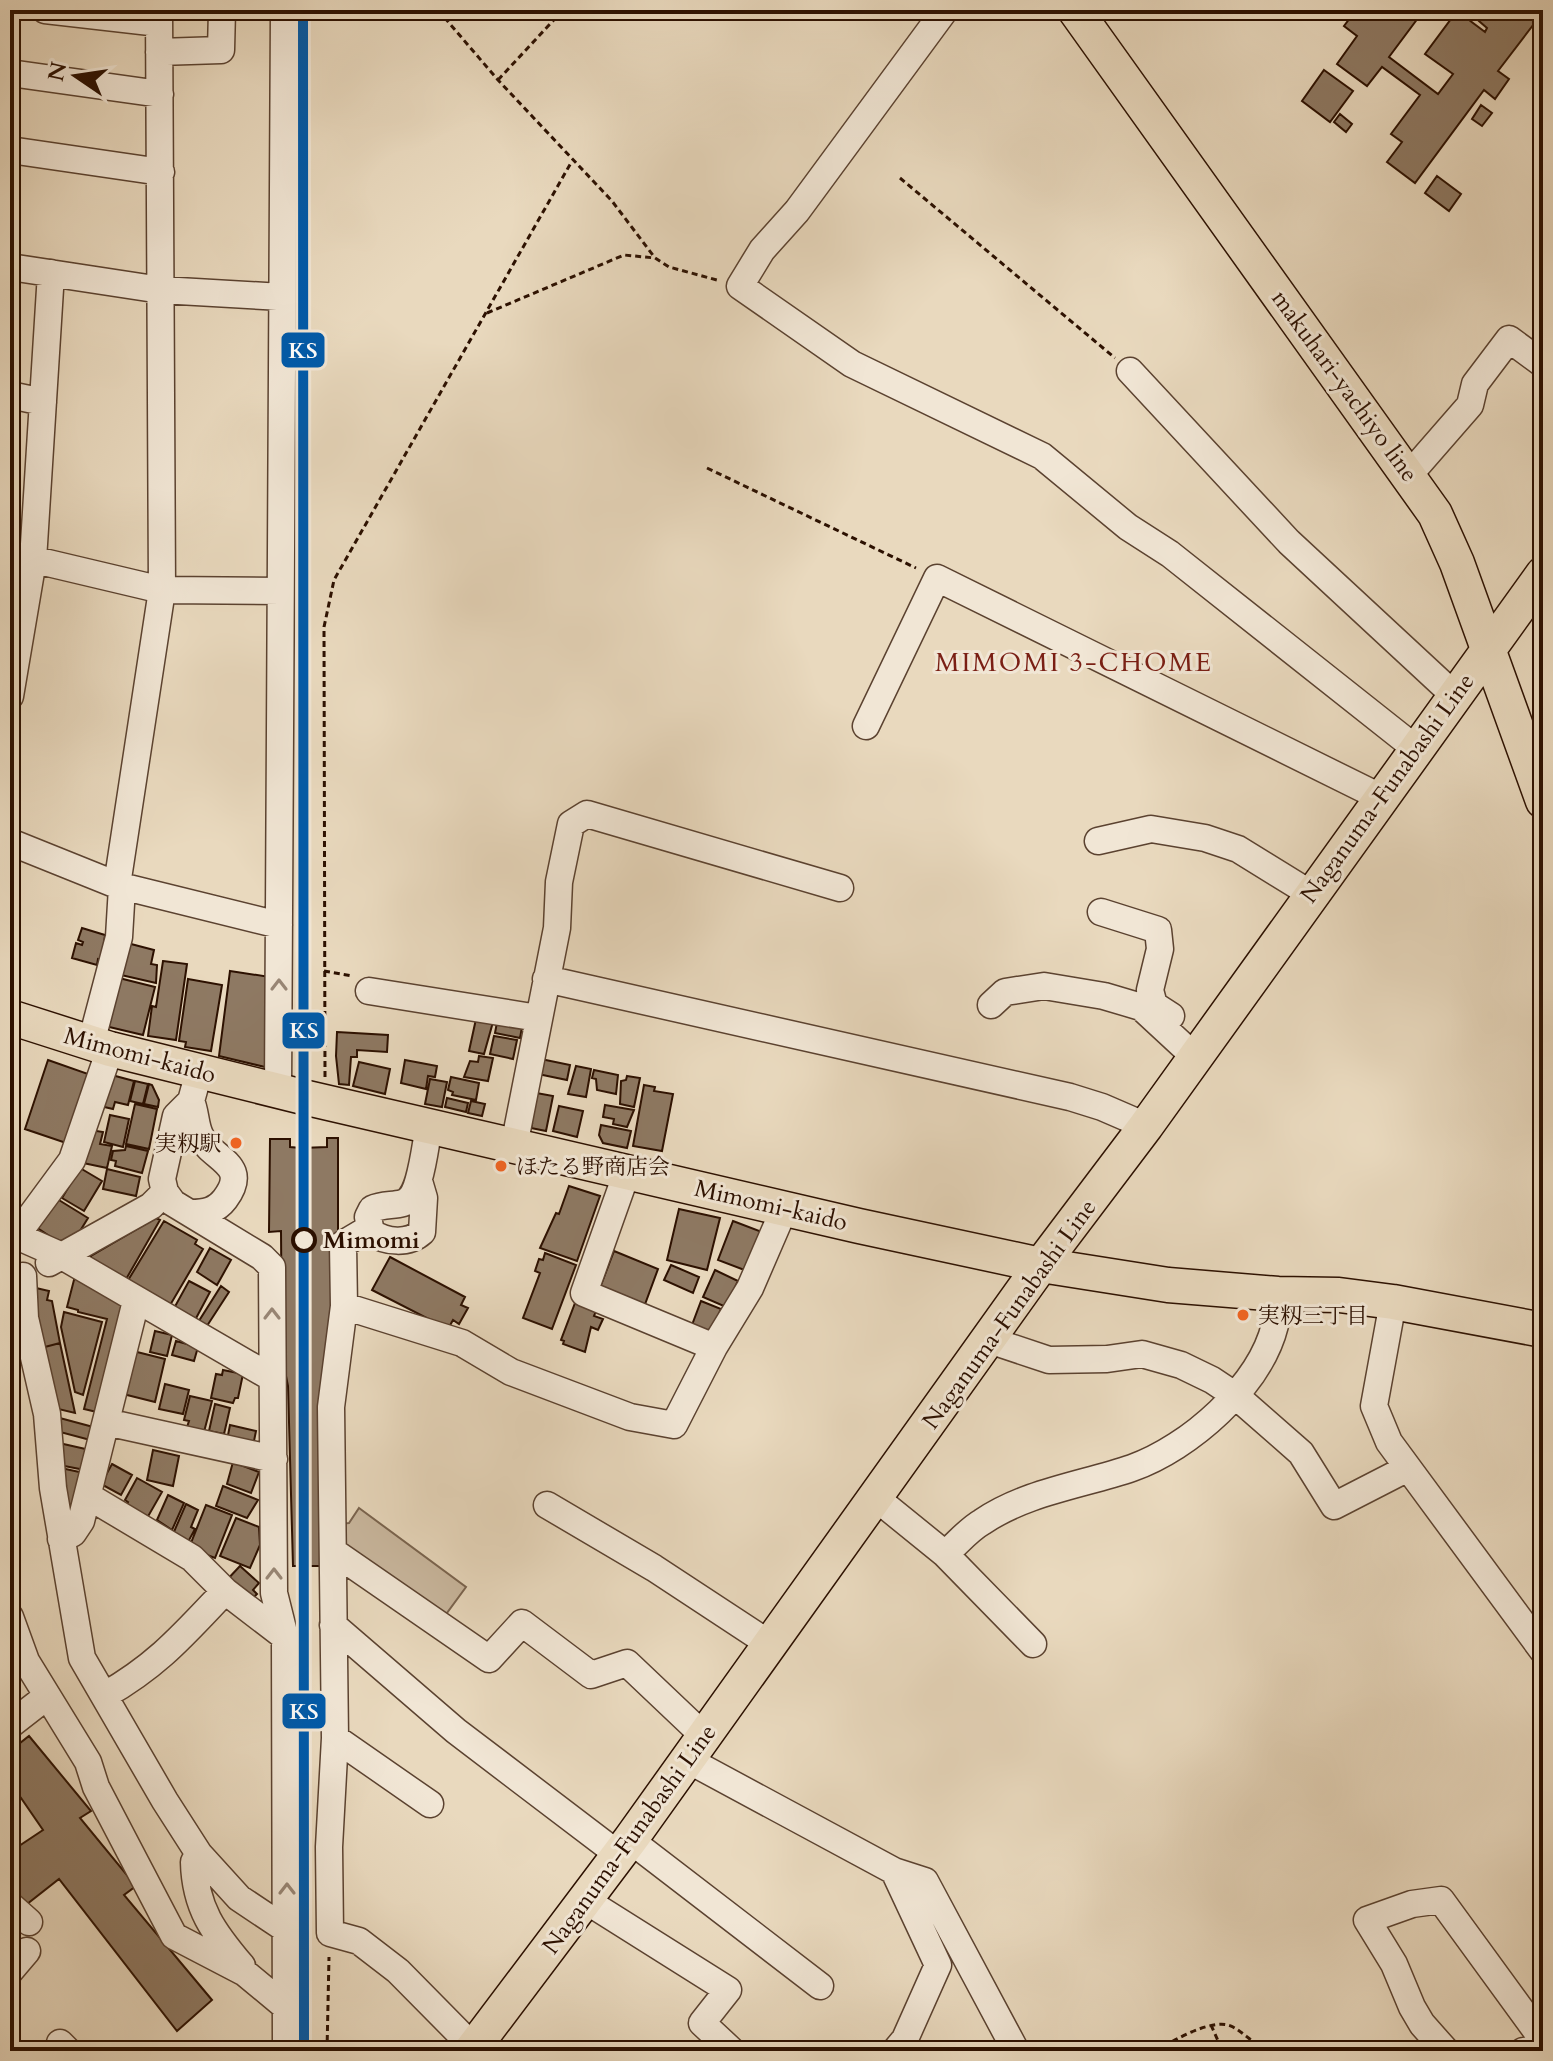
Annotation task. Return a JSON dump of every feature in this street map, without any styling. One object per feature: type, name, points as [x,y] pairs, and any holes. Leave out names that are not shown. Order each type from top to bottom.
[{"type":"main road","name":"makuhari-yachiyo line","points":[[1075,10],[1435,514],[1446,536],[1543,801]]},
{"type":"main road","name":"Naganuma-Funabashi Line","points":[[474,2050],[624,1848],[1041,1265],[1146,1126],[1543,574]]},
{"type":"main road","name":"Mimomi-kaido","points":[[10,1017],[100,1046],[195,1086],[278,1091],[1041,1265],[1168,1285],[1278,1294],[1339,1295],[1543,1330]]},
{"type":"street","points":[[45,10],[159,17],[162,590],[120,886],[119,937],[100,1046],[72,1160],[13,1234],[62,1256],[272,1378]]},
{"type":"street","points":[[159,52],[221,50],[222,10]]},
{"type":"street","points":[[278,1091],[284,10]]},
{"type":"street","points":[[945,10],[797,211],[762,250],[740,286],[852,364],[1042,456],[1128,527],[1170,554],[1415,748]]},
{"type":"street","points":[[10,73],[160,94]]},
{"type":"street","points":[[10,150],[161,172]]},
{"type":"street","points":[[10,267],[161,290],[282,297]]},
{"type":"street","points":[[10,696],[21,557],[43,402],[51,273]]},
{"type":"street","points":[[1409,475],[1470,405],[1475,384],[1509,339],[1543,364]]},
{"type":"street","points":[[1130,371],[1289,542],[1454,695]]},
{"type":"street","points":[[10,395],[43,402]]},
{"type":"street","points":[[21,557],[162,590],[280,591]]},
{"type":"street","points":[[866,726],[937,578],[1380,797]]},
{"type":"street","points":[[514,1146],[557,928],[559,882],[571,824],[587,814],[840,888]]},
{"type":"street","points":[[1098,841],[1151,829],[1205,838],[1238,849],[1311,894]]},
{"type":"street","points":[[10,842],[120,886],[279,925]]},
{"type":"street","points":[[1101,912],[1158,930],[1160,949],[1150,990],[1154,1005],[1201,1049]]},
{"type":"street","points":[[546,979],[1070,1097],[1146,1126]]},
{"type":"street","points":[[991,1005],[1005,992],[1044,986],[1104,996],[1141,1007],[1201,1049]]},
{"type":"street","points":[[369,991],[538,1018]]},
{"type":"street","points":[[195,1086],[176,1116],[162,1179],[165,1192],[173,1203],[262,1257],[272,1267],[274,1593],[285,1637],[286,2051]]},
{"type":"street","points":[[191,1213],[204,1213],[217,1208],[231,1188],[233,1178],[225,1159],[205,1144],[199,1134],[195,1086]]},
{"type":"street","points":[[419,1181],[424,1198],[422,1232],[404,1241],[376,1236],[370,1228],[368,1217],[372,1209],[412,1197],[419,1181],[429,1127]]},
{"type":"street","points":[[627,1172],[584,1293],[714,1347]]},
{"type":"street","points":[[165,1192],[151,1206],[16,1279],[47,1414],[51,1470],[82,1658],[199,1854],[239,1898],[287,1930]]},
{"type":"street","points":[[344,1306],[462,1343],[511,1372],[630,1417],[674,1425],[714,1347],[750,1288],[785,1207]]},
{"type":"street","points":[[370,1228],[343,1244],[344,1306],[331,1407],[335,1738],[329,1847],[330,1933],[359,1941],[398,1971],[474,2050]]},
{"type":"street","points":[[945,1554],[981,1522],[1022,1501],[1134,1467],[1167,1451],[1203,1425],[1236,1396],[1257,1367],[1275,1325],[1278,1294]]},
{"type":"street","points":[[61,1539],[73,1533],[81,1521],[136,1301]]},
{"type":"street","points":[[1393,1302],[1374,1406],[1389,1442],[1543,1651]]},
{"type":"street","points":[[989,1340],[1049,1360],[1107,1359],[1142,1354],[1181,1365],[1236,1396],[1301,1453],[1334,1506],[1408,1468]]},
{"type":"street","points":[[106,1422],[274,1459]]},
{"type":"street","points":[[88,1496],[192,1558],[225,1591],[285,1637]]},
{"type":"street","points":[[876,1498],[945,1554],[1033,1644]]},
{"type":"street","points":[[547,1505],[654,1568],[771,1645]]},
{"type":"street","points":[[334,1552],[489,1659],[522,1623],[591,1675],[627,1663],[696,1748],[894,1871],[925,1881],[1016,2051]]},
{"type":"street","points":[[105,1695],[132,1680],[166,1654],[225,1591]]},
{"type":"street","points":[[10,1617],[18,1666],[46,1697],[88,1762],[96,1787],[174,1936],[245,1973],[286,2007]]},
{"type":"street","points":[[333,1625],[456,1731],[820,1986]]},
{"type":"street","points":[[10,1725],[46,1697]]},
{"type":"street","points":[[335,1738],[430,1804]]},
{"type":"street","points":[[199,1854],[194,1862],[194,1876],[210,1928],[245,1973]]},
{"type":"street","points":[[894,1871],[938,1965],[905,2039],[895,2051]]},
{"type":"street","points":[[585,1900],[728,1990],[702,2023],[732,2051]]},
{"type":"street","points":[[1446,2051],[1417,2015],[1394,1964],[1367,1920],[1412,1904],[1441,1900],[1543,2040]]},
{"type":"street","points":[[1523,2051],[1543,2048]]},
{"type":"path","points":[[438,10],[498,80],[612,201],[655,258],[669,267],[740,286]]},
{"type":"path","points":[[498,80],[563,10]]},
{"type":"path","points":[[325,1088],[324,627],[334,580],[572,161]]},
{"type":"path","points":[[900,178],[1130,371]]},
{"type":"path","points":[[485,314],[624,255],[655,258]]},
{"type":"path","points":[[707,468],[937,578]]},
{"type":"path","points":[[327,2051],[330,1933]]},
{"type":"path","points":[[1155,2051],[1211,2025],[1229,2024],[1260,2048],[1272,2051]]},
{"type":"path","points":[[1211,2025],[1219,2043]]},
{"type":"path","points":[[1211,2051],[1219,2043],[1236,2044],[1247,2051]]},
{"type":"shaded area","points":[[359,1508],[466,1587],[441,1621],[338,1549],[338,1524],[349,1523]]},
{"type":"building","points":[[1356,10],[1366,10],[1373,15],[1376,10],[1424,10],[1389,57],[1438,94],[1453,74],[1425,54],[1457,11],[1485,32],[1487,28],[1479,21],[1487,10],[1543,12],[1498,71],[1509,79],[1495,99],[1484,90],[1415,183],[1387,162],[1402,142],[1391,134],[1420,95],[1382,67],[1367,86],[1337,64],[1357,36],[1344,26]]},
{"type":"building","points":[[1324,70],[1353,91],[1330,122],[1302,101]]},
{"type":"building","points":[[1481,105],[1492,113],[1482,126],[1472,119]]},
{"type":"building","points":[[1340,114],[1352,124],[1346,132],[1334,122]]},
{"type":"building","points":[[1437,176],[1461,194],[1449,211],[1425,193]]},
{"type":"building","points":[[82,928],[105,935],[102,960],[98,959],[97,965],[72,958],[76,943],[82,945],[83,942],[78,940]]},
{"type":"building","points":[[131,944],[154,950],[151,964],[157,965],[156,983],[121,975],[124,949]]},
{"type":"building","points":[[163,961],[187,964],[176,1040],[148,1036]]},
{"type":"building","points":[[230,971],[270,977],[269,1068],[219,1056]]},
{"type":"building","points":[[115,977],[155,987],[143,1035],[105,1026]]},
{"type":"building","points":[[188,979],[222,985],[211,1051],[185,1047],[186,1042],[179,1041]]},
{"type":"building","points":[[498,1017],[523,1022],[520,1038],[495,1033]]},
{"type":"building","points":[[476,1019],[493,1022],[484,1054],[469,1051]]},
{"type":"building","points":[[337,1032],[388,1035],[387,1052],[357,1050],[357,1057],[351,1057],[349,1085],[339,1084]]},
{"type":"building","points":[[494,1036],[517,1040],[513,1059],[490,1054]]},
{"type":"building","points":[[479,1056],[493,1058],[488,1081],[464,1077],[470,1061],[478,1062]]},
{"type":"building","points":[[536,1058],[570,1065],[567,1080],[533,1073]]},
{"type":"building","points":[[48,1060],[91,1075],[69,1144],[25,1129]]},
{"type":"building","points":[[405,1060],[437,1066],[435,1077],[428,1076],[426,1089],[401,1083]]},
{"type":"building","points":[[359,1062],[390,1069],[385,1094],[353,1086]]},
{"type":"building","points":[[576,1066],[591,1069],[586,1097],[568,1094]]},
{"type":"building","points":[[594,1070],[618,1075],[616,1094],[597,1090],[596,1079],[592,1078]]},
{"type":"building","points":[[108,1074],[134,1081],[128,1105],[115,1102],[113,1109],[100,1106]]},
{"type":"building","points":[[627,1076],[640,1078],[634,1107],[620,1104],[621,1081],[626,1080]]},
{"type":"building","points":[[451,1077],[479,1083],[476,1100],[452,1095],[453,1092],[448,1090]]},
{"type":"building","points":[[430,1079],[447,1082],[442,1107],[425,1104]]},
{"type":"building","points":[[135,1081],[148,1084],[143,1104],[130,1101]]},
{"type":"building","points":[[149,1084],[159,1100],[158,1107],[144,1104]]},
{"type":"building","points":[[644,1085],[655,1087],[654,1091],[673,1094],[662,1151],[633,1146]]},
{"type":"building","points":[[531,1092],[553,1096],[546,1131],[531,1128],[532,1124],[525,1123]]},
{"type":"building","points":[[447,1098],[468,1103],[466,1112],[445,1107]]},
{"type":"building","points":[[471,1101],[485,1104],[482,1116],[468,1113]]},
{"type":"building","points":[[135,1104],[157,1109],[149,1149],[126,1144]]},
{"type":"building","points":[[605,1105],[634,1110],[627,1127],[613,1124],[614,1119],[603,1117]]},
{"type":"building","points":[[559,1106],[583,1111],[577,1137],[553,1131]]},
{"type":"building","points":[[110,1115],[129,1119],[123,1147],[104,1142]]},
{"type":"building","points":[[601,1125],[631,1131],[627,1148],[603,1143],[599,1135]]},
{"type":"building","points":[[90,1130],[103,1132],[100,1144],[112,1146],[107,1168],[83,1163]]},
{"type":"building","points":[[327,1138],[338,1138],[338,1298],[326,1566],[293,1566],[288,1386],[282,1356],[281,1231],[269,1232],[270,1139],[290,1139],[290,1147],[301,1148],[327,1147]]},
{"type":"building","points":[[126,1146],[148,1151],[142,1173],[115,1166],[116,1161],[111,1160],[113,1151],[125,1150]]},
{"type":"building","points":[[80,1168],[102,1181],[84,1211],[62,1198]]},
{"type":"building","points":[[107,1169],[140,1177],[136,1196],[103,1189]]},
{"type":"building","points":[[569,1186],[600,1196],[577,1261],[540,1248],[556,1213],[559,1214]]},
{"type":"building","points":[[54,1197],[88,1218],[80,1231],[60,1243],[36,1227]]},
{"type":"building","points":[[679,1209],[720,1218],[707,1270],[667,1260]]},
{"type":"building","points":[[156,1218],[160,1220],[125,1281],[91,1261],[91,1256]]},
{"type":"building","points":[[164,1221],[197,1240],[195,1244],[203,1249],[169,1307],[127,1282]]},
{"type":"building","points":[[733,1221],[762,1232],[747,1271],[718,1260]]},
{"type":"building","points":[[210,1248],[231,1260],[217,1285],[197,1272]]},
{"type":"building","points":[[614,1251],[658,1269],[644,1307],[599,1290]]},
{"type":"building","points":[[545,1253],[576,1265],[552,1329],[523,1318],[540,1273],[535,1271],[539,1259],[543,1260]]},
{"type":"building","points":[[390,1257],[465,1297],[461,1305],[468,1308],[459,1324],[453,1320],[448,1329],[372,1290]]},
{"type":"building","points":[[671,1265],[699,1277],[693,1293],[664,1280]]},
{"type":"building","points":[[715,1270],[738,1281],[726,1307],[703,1297]]},
{"type":"building","points":[[75,1276],[122,1304],[101,1413],[84,1409],[107,1319],[67,1307]]},
{"type":"building","points":[[189,1281],[210,1292],[194,1322],[173,1310]]},
{"type":"building","points":[[221,1286],[229,1292],[205,1329],[197,1324]]},
{"type":"building","points":[[36,1288],[49,1291],[47,1300],[52,1301],[60,1343],[41,1348],[33,1303]]},
{"type":"building","points":[[701,1301],[721,1309],[711,1333],[692,1325]]},
{"type":"building","points":[[575,1303],[596,1311],[594,1316],[603,1319],[598,1330],[591,1327],[585,1352],[563,1344],[561,1340]]},
{"type":"building","points":[[64,1312],[102,1322],[83,1395],[75,1392],[61,1327]]},
{"type":"building","points":[[155,1331],[172,1335],[167,1356],[150,1352]]},
{"type":"building","points":[[176,1341],[198,1347],[194,1361],[172,1355]]},
{"type":"building","points":[[60,1343],[75,1413],[54,1408],[41,1348]]},
{"type":"building","points":[[133,1351],[165,1359],[155,1402],[123,1394]]},
{"type":"building","points":[[223,1370],[243,1374],[238,1398],[233,1403],[211,1398],[216,1374],[222,1375]]},
{"type":"building","points":[[165,1384],[189,1390],[183,1414],[159,1409]]},
{"type":"building","points":[[190,1396],[212,1401],[204,1432],[187,1427],[189,1421],[184,1420]]},
{"type":"building","points":[[215,1404],[230,1408],[224,1434],[209,1431]]},
{"type":"building","points":[[56,1417],[97,1428],[94,1441],[60,1432]]},
{"type":"building","points":[[230,1425],[256,1431],[253,1446],[227,1440]]},
{"type":"building","points":[[59,1443],[90,1450],[85,1470],[54,1464]]},
{"type":"building","points":[[153,1450],[179,1456],[173,1486],[147,1480]]},
{"type":"building","points":[[233,1462],[259,1472],[251,1493],[227,1484]]},
{"type":"building","points":[[112,1464],[132,1475],[121,1495],[101,1484]]},
{"type":"building","points":[[61,1468],[84,1473],[76,1509],[62,1505],[66,1486],[59,1484]]},
{"type":"building","points":[[137,1478],[162,1492],[146,1520],[125,1508],[128,1502],[125,1500]]},
{"type":"building","points":[[223,1486],[258,1500],[247,1518],[216,1506]]},
{"type":"building","points":[[168,1495],[184,1503],[172,1530],[157,1520]]},
{"type":"building","points":[[186,1504],[198,1510],[191,1527],[195,1529],[188,1542],[173,1534]]},
{"type":"building","points":[[206,1505],[232,1515],[215,1558],[189,1548]]},
{"type":"building","points":[[236,1518],[259,1527],[260,1545],[250,1568],[220,1556]]},
{"type":"building","points":[[240,1566],[259,1583],[253,1590],[257,1594],[248,1603],[225,1582]]},
{"type":"building","points":[[29,1736],[91,1811],[80,1818],[136,1886],[124,1895],[212,2000],[177,2031],[59,1879],[22,1908],[10,1890],[10,1852],[43,1830],[21,1798],[10,1807],[10,1751]]},
{"type":"transit line","name":"KS","points":[[303,10],[304,2051]]},
{"type":"place","name":"実籾駅","points":[[236,1143]]},
{"type":"place","name":"ほたる野商店会","points":[[501,1166]]},
{"type":"place","name":"Mimomi","points":[[304,1240]]},
{"type":"place","name":"実籾三丁目","points":[[1243,1315]]},
{"type":"district","name":"MIMOMI 3-CHOME","points":[[1074,662]]}]
